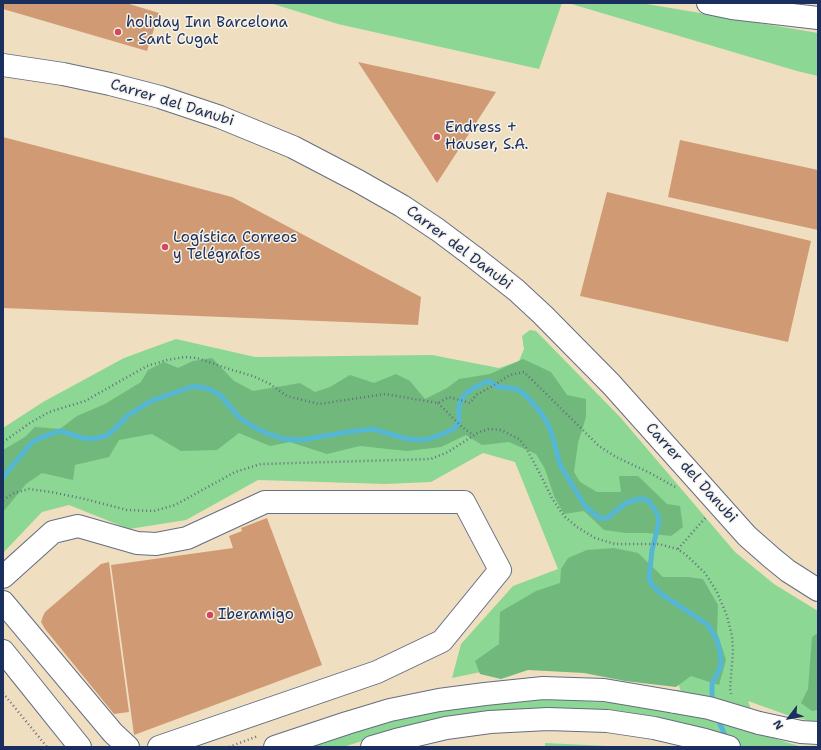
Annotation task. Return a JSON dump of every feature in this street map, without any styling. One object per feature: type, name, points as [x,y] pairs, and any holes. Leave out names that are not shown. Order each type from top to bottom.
[{"type":"main road","points":[[708,3],[732,8],[818,18]]},
{"type":"main road","name":"Carrer del Danubi","points":[[3,65],[63,74],[110,84],[160,97],[220,117],[293,147],[402,206],[438,230],[516,290],[543,315],[611,384],[748,536],[788,571],[818,590]]},
{"type":"main road","points":[[3,577],[53,532],[78,526],[137,543],[156,544],[187,538],[265,502],[464,502],[500,570],[442,641],[377,672],[159,747]]},
{"type":"main road","points":[[3,602],[113,733],[128,747]]},
{"type":"main road","points":[[3,651],[80,747]]},
{"type":"main road","points":[[3,673],[62,747]]},
{"type":"main road","points":[[275,747],[390,710],[439,700],[543,688],[604,690],[709,708],[759,723],[801,732],[818,733]]},
{"type":"main road","points":[[372,747],[446,728],[490,722],[548,719],[607,721],[654,728],[729,747]]},
{"type":"path","points":[[3,442],[49,412],[86,401],[147,366],[167,360],[185,357],[198,358],[253,376],[270,384],[287,396],[319,404],[385,394],[438,403],[462,427],[473,435]]},
{"type":"path","points":[[438,403],[449,397],[470,403],[476,396],[510,375],[524,372],[599,446],[616,458],[650,473],[678,489]]},
{"type":"path","points":[[678,549],[706,517],[720,505]]},
{"type":"path","points":[[646,544],[659,544],[678,549],[704,573],[717,592],[727,616],[732,636],[733,651],[730,689],[732,696]]},
{"type":"path","points":[[3,693],[47,747]]},
{"type":"green space","points":[[270,3],[562,3],[539,69],[338,24]]},
{"type":"green space","points":[[568,3],[641,3],[818,33],[818,76],[797,71]]},
{"type":"green space","points":[[530,330],[536,331],[620,417],[735,552],[774,584],[818,611],[818,723],[787,715],[748,701],[760,734],[802,747],[697,747],[691,728],[397,730],[343,747],[304,747],[399,717],[466,705],[552,699],[632,704],[687,713],[677,679],[605,665],[500,668],[452,678],[461,644],[513,586],[558,569],[515,462],[483,453],[431,482],[385,484],[258,480],[186,520],[129,529],[69,505],[42,512],[3,553],[3,428],[43,402],[124,358],[176,339],[255,357],[432,355],[499,368],[519,361],[524,349],[522,336]]},
{"type":"green space","points":[[212,358],[234,381],[253,391],[300,383],[315,392],[330,387],[350,375],[374,383],[396,374],[410,381],[425,399],[447,388],[459,379],[490,374],[523,359],[551,372],[567,395],[586,399],[586,417],[578,443],[574,472],[580,482],[597,492],[621,492],[619,476],[638,476],[667,504],[680,506],[683,527],[671,536],[647,533],[626,533],[604,530],[584,511],[564,514],[554,496],[545,469],[536,454],[509,442],[482,445],[466,435],[441,447],[407,451],[360,446],[327,454],[290,442],[270,446],[239,433],[217,450],[181,451],[152,434],[119,440],[109,457],[75,465],[73,480],[42,473],[26,484],[3,512],[3,450],[25,437],[35,427],[60,429],[77,416],[105,404],[141,382],[148,370],[164,362],[178,368],[193,361]]},
{"type":"green space","points":[[614,548],[638,553],[663,577],[688,577],[703,579],[718,605],[717,632],[726,660],[719,685],[691,676],[676,687],[625,681],[584,673],[528,670],[501,679],[480,674],[475,661],[499,644],[500,612],[536,591],[560,583],[561,569],[568,558],[587,550]]},
{"type":"green space","points":[[818,633],[818,710],[812,711],[801,703],[808,689],[812,637]]},
{"type":"green space","points":[[545,743],[628,747],[545,747]]},
{"type":"building","name":"holiday Inn Barcelona - Sant Cugat","points":[[3,3],[126,3],[159,13],[147,51],[3,9]]},
{"type":"building","name":"Endress + Hauser, S.A.","points":[[358,62],[496,92],[437,183]]},
{"type":"building","name":"Logística Correos y Telégrafos","points":[[3,137],[232,197],[421,297],[418,325],[3,308]]},
{"type":"building","points":[[680,140],[818,170],[818,230],[668,197]]},
{"type":"building","points":[[607,192],[811,241],[788,342],[580,296]]},
{"type":"building","name":"Iberamigo","points":[[267,518],[322,665],[134,735],[111,565],[233,548],[229,536],[242,531],[241,528]]},
{"type":"building","points":[[109,562],[129,712],[114,714],[45,629],[41,622],[45,612],[101,564]]},
{"type":"waterway","points":[[3,477],[32,442],[60,431],[86,439],[106,436],[127,416],[151,401],[194,386],[209,389],[220,395],[239,417],[252,426],[266,433],[284,439],[302,440],[373,429],[407,439],[425,440],[455,428],[459,421],[459,405],[464,395],[472,389],[488,381],[498,387],[519,390],[538,409],[548,424],[560,465],[585,506],[599,518],[607,518],[626,503],[639,499],[648,500],[655,510],[659,518],[652,550],[649,579],[660,593],[708,625],[717,640],[721,666],[712,684],[712,704]]},
{"type":"waterway","points":[[717,717],[727,740]]},
{"type":"place","name":"holiday Inn Barcelona - Sant Cugat","points":[[118,32]]},
{"type":"place","name":"Endress + Hauser, S.A.","points":[[437,137]]},
{"type":"place","name":"Logística Correos y Telégrafos","points":[[165,247]]},
{"type":"place","name":"Iberamigo","points":[[210,615]]}]
